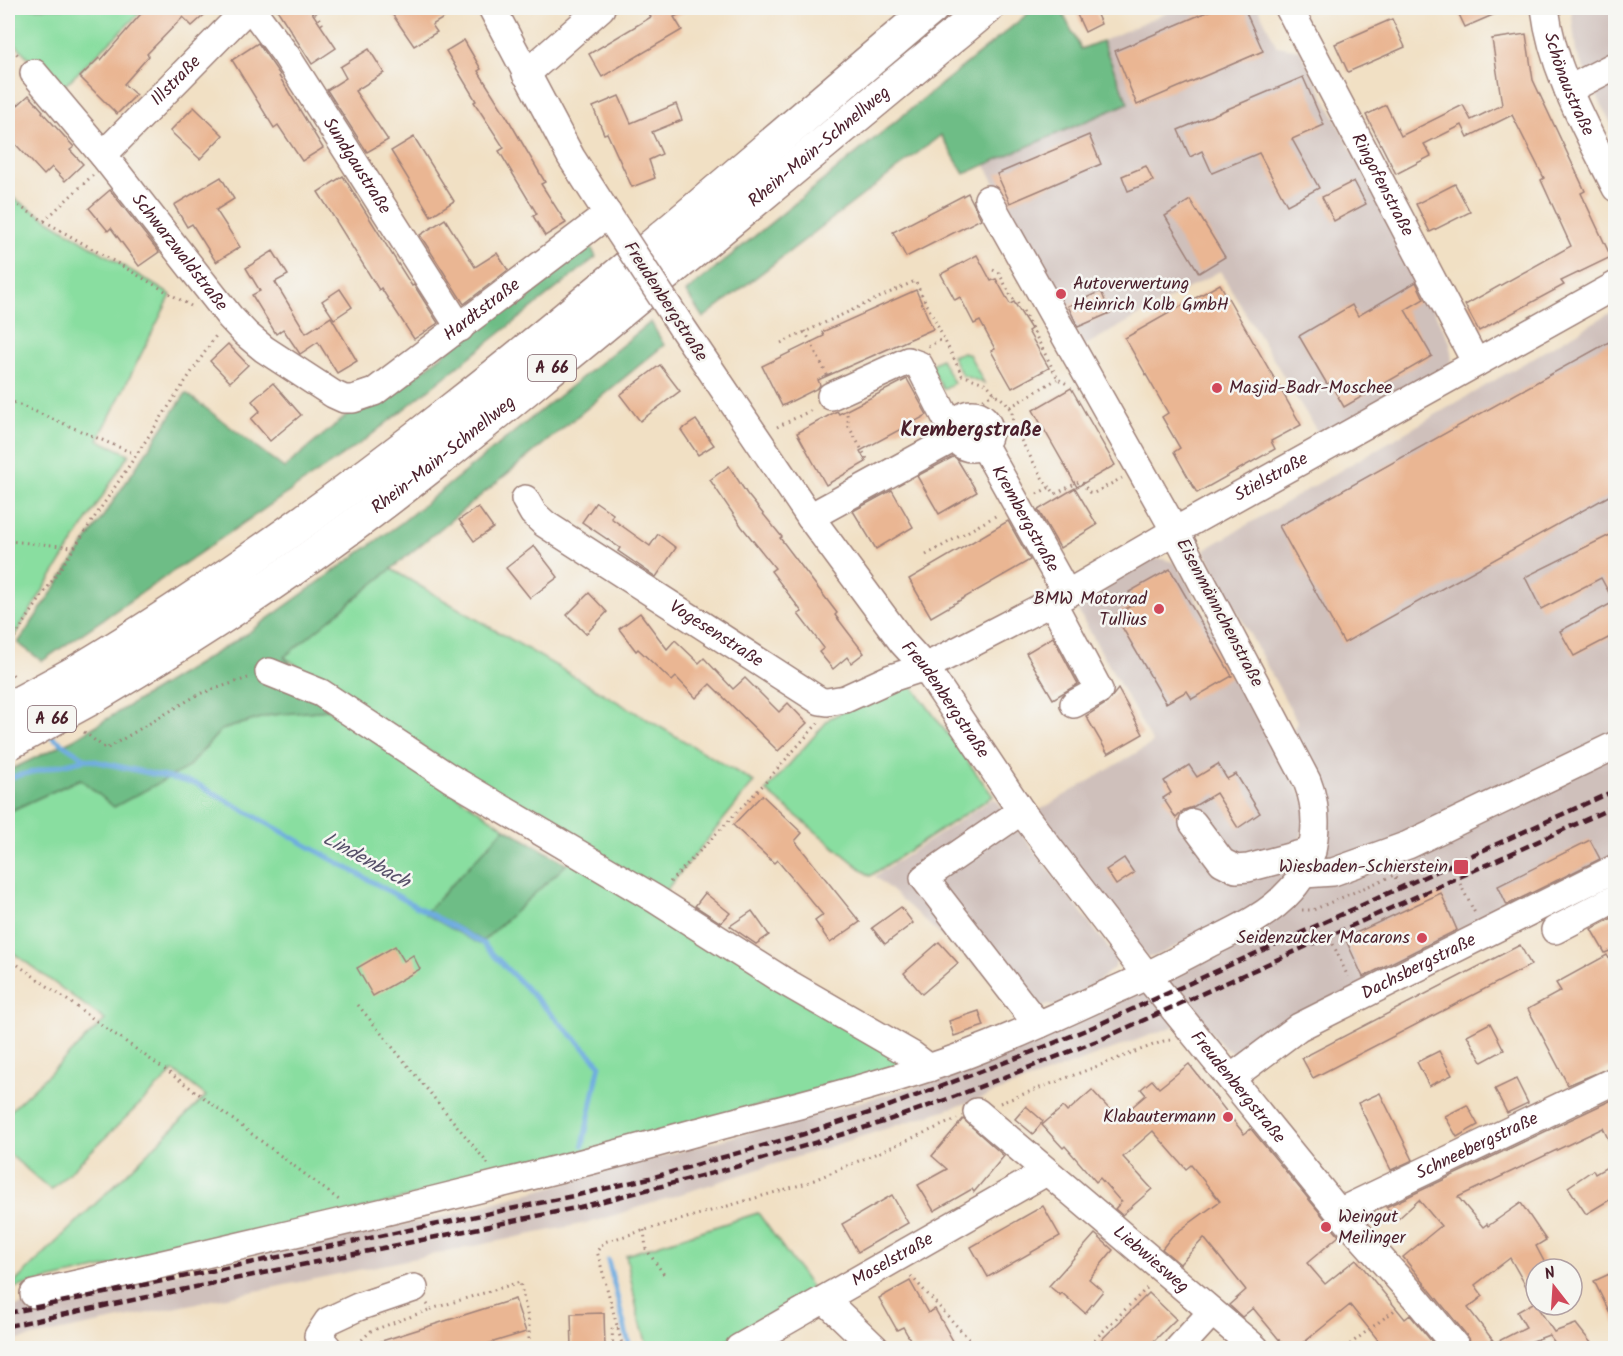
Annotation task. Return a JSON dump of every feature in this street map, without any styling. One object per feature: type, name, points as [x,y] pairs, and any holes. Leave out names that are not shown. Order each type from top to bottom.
[{"type":"highway","name":"Rhein-Main-Schnellweg","points":[[8,743],[86,683],[157,623],[236,571],[392,456],[472,393],[932,8]]},
{"type":"highway","name":"Rhein-Main-Schnellweg","points":[[8,709],[86,683],[174,649],[333,541],[630,304],[987,8]]},
{"type":"street","name":"Illstraße","points":[[106,158],[249,8]]},
{"type":"street","name":"Sundgaustraße","points":[[249,8],[286,55],[460,328]]},
{"type":"street","name":"Freudenbergstraße","points":[[492,8],[571,157],[681,326],[810,517],[903,644],[926,667],[1021,811],[1230,1078],[1339,1212],[1457,1348]]},
{"type":"street","points":[[526,74],[601,8]]},
{"type":"street","name":"Ringofenstraße","points":[[1289,8],[1476,363]]},
{"type":"street","name":"Schönaustraße","points":[[1545,8],[1554,53],[1568,90],[1616,188]]},
{"type":"street","points":[[1568,90],[1616,65]]},
{"type":"street","name":"Schwarzwaldstraße","points":[[34,73],[106,158],[230,317],[264,350],[333,394],[344,399],[353,399]]},
{"type":"street","name":"Eisenmännchenstraße","points":[[988,199],[1175,531],[1307,782],[1313,796],[1316,813],[1308,862]]},
{"type":"street","name":"Hardtstraße","points":[[353,399],[374,392],[612,220]]},
{"type":"street","name":"Stielstraße","points":[[926,667],[1059,598],[1616,285]]},
{"type":"street","points":[[838,398],[908,361],[919,365],[946,418],[973,418]]},
{"type":"street","points":[[810,517],[879,479],[973,418]]},
{"type":"street","name":"Krembergstraße","points":[[973,418],[959,442],[968,447],[978,447],[994,439],[1017,504],[1099,690],[1074,704]]},
{"type":"street","name":"Vogesenstraße","points":[[525,499],[533,513],[545,524],[820,701]]},
{"type":"street","points":[[820,701],[845,699],[898,675],[926,667]]},
{"type":"street","points":[[269,672],[321,693],[450,778],[655,899],[782,980],[912,1055],[929,1068]]},
{"type":"street","points":[[1193,824],[1222,862],[1236,869],[1308,862],[1333,872],[1408,845],[1616,745]]},
{"type":"street","points":[[1021,811],[924,878],[1030,1015],[1040,1024]]},
{"type":"street","points":[[34,1294],[587,1163],[929,1068],[1040,1024],[1148,976],[1252,921],[1292,890],[1308,862]]},
{"type":"street","name":"Dachsbergstraße","points":[[1230,1078],[1299,1027],[1616,868]]},
{"type":"street","points":[[1555,930],[1616,898]]},
{"type":"street","name":"Schneebergstraße","points":[[1339,1212],[1616,1080]]},
{"type":"street","name":"Liebwiesweg","points":[[977,1112],[1255,1348]]},
{"type":"street","name":"Moselstraße","points":[[739,1348],[1046,1172]]},
{"type":"street","points":[[327,1348],[318,1336],[328,1321],[358,1307],[414,1288]]},
{"type":"street","points":[[825,1300],[875,1348]]},
{"type":"street","points":[[1179,1348],[1212,1312]]},
{"type":"path","points":[[312,8],[326,28]]},
{"type":"path","points":[[44,221],[106,158]]},
{"type":"path","points":[[8,200],[207,314],[230,317],[135,454],[8,647]]},
{"type":"path","points":[[805,332],[838,398],[849,427],[879,479]]},
{"type":"path","points":[[1010,407],[1058,379]]},
{"type":"path","points":[[973,418],[981,400],[995,393]]},
{"type":"path","points":[[8,400],[135,454]]},
{"type":"path","points":[[994,439],[1015,429]]},
{"type":"path","points":[[854,436],[859,434]]},
{"type":"path","points":[[1041,491],[1050,487],[1055,494],[1081,481],[1089,492],[1094,493],[1139,468]]},
{"type":"path","points":[[926,555],[1017,504]]},
{"type":"path","points":[[8,541],[73,547]]},
{"type":"path","points":[[106,749],[199,694],[269,672]]},
{"type":"path","points":[[655,899],[819,723],[820,701]]},
{"type":"path","points":[[1270,909],[1313,910],[1394,875],[1398,884]]},
{"type":"path","points":[[1460,884],[1485,934]]},
{"type":"path","points":[[1333,944],[1358,997]]},
{"type":"path","points":[[8,958],[199,1094],[363,1217]]},
{"type":"path","points":[[358,1005],[503,1183]]},
{"type":"path","points":[[623,1348],[597,1251],[604,1242],[807,1183],[937,1126],[1164,1041],[1198,1037]]},
{"type":"path","points":[[644,1230],[646,1249],[665,1276]]},
{"type":"path","points":[[895,1259],[977,1348]]},
{"type":"path","points":[[1086,1348],[1165,1271]]},
{"type":"path","points":[[353,1348],[371,1331],[431,1309],[520,1282],[529,1323],[529,1348]]},
{"type":"path","points":[[414,1288],[431,1309]]},
{"type":"path","points":[[1345,1348],[1414,1296]]},
{"type":"path","points":[[613,1348],[612,1329],[618,1328]]},
{"type":"shaded area","name":"Autoverwertung Heinrich Kolb GmbH","points":[[1178,8],[1258,8],[1277,46],[1300,50],[1450,342],[1452,361],[1443,370],[1321,438],[1220,271],[1084,346],[985,165],[1128,103],[1102,41]]},
{"type":"shaded area","points":[[1571,8],[1615,8],[1615,132],[1576,52]]},
{"type":"shaded area","points":[[1615,310],[1615,861],[1242,1056],[1224,1048],[1199,1017],[973,1101],[596,1221],[8,1342],[8,1308],[449,1215],[957,1075],[1169,975],[1320,856],[1291,734],[1298,723],[1204,550]]},
{"type":"shaded area","points":[[1152,559],[1173,562],[1182,573],[1309,809],[1289,878],[1274,899],[1154,957],[1147,957],[1033,814],[1153,743],[1073,602]]},
{"type":"shaded area","points":[[994,798],[1117,959],[1115,967],[1096,983],[1055,1006],[1046,1005],[1030,1015],[875,876]]},
{"type":"green space","points":[[14,8],[145,8],[59,91],[8,36],[8,14]]},
{"type":"green space","points":[[1035,8],[1060,8],[1081,49],[1102,41],[1128,103],[964,174],[941,135],[703,318],[686,292]]},
{"type":"green space","points":[[8,195],[171,295],[98,440],[129,454],[8,646]]},
{"type":"green space","points":[[587,247],[592,249],[596,257],[365,440],[42,661],[18,643],[186,393],[284,468],[347,415],[383,401],[578,251]]},
{"type":"green space","points":[[651,322],[664,345],[284,657],[329,710],[271,715],[221,730],[187,768],[114,807],[80,779],[8,812],[8,771],[74,739],[245,635],[401,523]]},
{"type":"green space","points":[[963,352],[969,354],[984,383],[962,375],[952,356]]},
{"type":"green space","points":[[941,359],[954,383],[943,389],[930,365]]},
{"type":"green space","points":[[391,569],[754,782],[663,894],[912,1066],[351,1212],[8,1289],[206,1096],[174,1071],[51,1190],[8,1153],[8,1113],[105,1020],[8,949],[8,812],[80,779],[187,768],[221,730],[271,715],[329,710],[505,828],[425,914],[479,944],[582,850],[284,657]]},
{"type":"green space","points":[[908,680],[993,796],[870,876],[766,791],[830,718]]},
{"type":"green space","points":[[505,828],[567,864],[483,941],[427,911]]},
{"type":"green space","points":[[758,1213],[814,1291],[712,1348],[648,1348],[638,1315],[626,1255]]},
{"type":"building","points":[[146,8],[212,8],[192,26],[183,17],[147,54],[149,56],[124,84],[136,95],[117,114],[80,77],[99,58],[101,60]]},
{"type":"building","points":[[276,8],[309,8],[336,48],[312,64]]},
{"type":"building","points":[[388,8],[460,8],[432,25],[437,32],[414,46]]},
{"type":"building","points":[[645,8],[691,8],[674,17],[682,30],[602,77],[589,54],[651,17]]},
{"type":"building","points":[[1074,8],[1094,8],[1101,24],[1085,32]]},
{"type":"building","points":[[1216,8],[1244,8],[1263,51],[1137,105],[1115,51]]},
{"type":"building","points":[[1456,8],[1509,8],[1465,27]]},
{"type":"building","points":[[1392,19],[1405,47],[1348,72],[1335,44]]},
{"type":"building","points":[[1526,34],[1533,80],[1585,191],[1581,193],[1611,257],[1561,281],[1564,285],[1479,331],[1465,305],[1571,246],[1541,180],[1544,178],[1512,115],[1468,137],[1462,125],[1424,144],[1431,156],[1396,174],[1366,115],[1386,105],[1401,136],[1463,105],[1471,120],[1502,105],[1492,39]]},
{"type":"building","points":[[464,40],[481,69],[478,71],[545,182],[541,184],[566,223],[545,236],[533,216],[537,214],[499,151],[504,148],[474,102],[476,101],[446,51]]},
{"type":"building","points":[[258,43],[280,75],[323,148],[302,161],[278,125],[274,128],[232,60]]},
{"type":"building","points":[[369,49],[384,73],[355,91],[388,140],[367,152],[327,90],[346,78],[340,67]]},
{"type":"building","points":[[1303,77],[1324,125],[1292,139],[1319,188],[1287,205],[1259,153],[1212,173],[1202,151],[1190,157],[1178,130]]},
{"type":"building","points":[[29,95],[74,147],[70,150],[83,164],[65,181],[52,167],[44,175],[8,136],[8,114]]},
{"type":"building","points":[[619,96],[631,123],[676,104],[682,120],[652,132],[662,154],[649,160],[655,178],[632,187],[607,133],[604,134],[593,107]]},
{"type":"building","points":[[194,107],[223,135],[200,159],[170,131]]},
{"type":"building","points":[[1089,135],[1101,164],[1010,203],[997,174]]},
{"type":"building","points":[[414,137],[454,201],[431,216],[391,151]]},
{"type":"building","points":[[1146,166],[1153,181],[1128,191],[1122,176]]},
{"type":"building","points":[[343,176],[438,323],[414,339],[381,288],[379,290],[318,192]]},
{"type":"building","points":[[221,177],[234,199],[216,210],[240,247],[216,262],[192,224],[187,227],[174,205]]},
{"type":"building","points":[[1354,181],[1366,204],[1334,221],[1322,197]]},
{"type":"building","points":[[1455,184],[1470,212],[1430,232],[1416,204]]},
{"type":"building","points":[[110,190],[159,252],[139,266],[111,228],[108,231],[89,208]]},
{"type":"building","points":[[968,193],[981,219],[906,257],[893,232]]},
{"type":"building","points":[[1190,200],[1225,257],[1199,273],[1165,216]]},
{"type":"building","points":[[445,219],[475,267],[497,253],[508,270],[464,304],[420,235]]},
{"type":"building","points":[[273,251],[288,275],[275,282],[306,333],[331,317],[357,361],[337,373],[318,342],[300,354],[283,329],[276,334],[252,295],[260,291],[246,268]]},
{"type":"building","points":[[977,255],[991,281],[996,279],[1010,304],[1014,302],[1031,329],[1028,331],[1049,368],[1012,388],[991,351],[995,349],[980,321],[974,324],[960,297],[955,300],[941,274]]},
{"type":"building","points":[[1416,282],[1424,299],[1405,310],[1432,356],[1344,407],[1330,383],[1327,384],[1299,336],[1352,305],[1358,316]]},
{"type":"building","name":"Masjid-Badr-Moschee","points":[[1220,284],[1301,425],[1271,441],[1275,449],[1197,493],[1174,452],[1180,448],[1162,417],[1168,413],[1125,338]]},
{"type":"building","points":[[340,289],[352,307],[334,319],[322,301]]},
{"type":"building","points":[[916,290],[933,329],[818,380],[820,385],[818,388],[782,406],[762,366],[824,336],[822,332]]},
{"type":"building","points":[[1101,291],[1110,313],[1078,327],[1068,306]]},
{"type":"building","points":[[1616,338],[1616,492],[1344,643],[1279,526]]},
{"type":"building","points":[[228,344],[248,365],[230,382],[210,361]]},
{"type":"building","points":[[660,365],[680,391],[640,421],[620,395]]},
{"type":"building","points":[[907,379],[927,415],[860,451],[866,462],[826,485],[797,433],[837,411],[839,414]]},
{"type":"building","points":[[273,383],[301,415],[270,441],[251,419],[260,411],[252,401]]},
{"type":"building","points":[[1071,388],[1115,465],[1077,487],[1033,410]]},
{"type":"building","points":[[696,420],[714,445],[698,455],[681,430]]},
{"type":"building","points":[[955,456],[977,492],[939,514],[917,476]]},
{"type":"building","points":[[729,466],[864,653],[851,663],[847,657],[833,669],[819,652],[824,648],[798,614],[802,612],[771,571],[775,568],[742,527],[710,480]]},
{"type":"building","points":[[1075,488],[1097,525],[1060,548],[1038,510]]},
{"type":"building","points":[[892,490],[913,527],[876,549],[853,511]]},
{"type":"building","points":[[596,502],[613,514],[611,518],[650,546],[658,534],[676,548],[656,577],[618,551],[620,548],[582,522]]},
{"type":"building","points":[[478,507],[493,528],[474,541],[459,520]]},
{"type":"building","points":[[1008,521],[1030,560],[931,617],[909,579]]},
{"type":"building","points":[[1616,532],[1616,634],[1574,656],[1560,631],[1614,602],[1601,578],[1541,609],[1525,577]]},
{"type":"building","points":[[534,546],[558,577],[530,598],[506,568]]},
{"type":"building","points":[[1170,569],[1232,676],[1192,699],[1187,691],[1166,703],[1115,615],[1136,603],[1129,592]]},
{"type":"building","points":[[589,593],[607,612],[586,634],[567,615]]},
{"type":"building","points":[[640,613],[667,649],[675,640],[699,663],[704,658],[733,689],[745,678],[779,712],[788,703],[807,723],[778,751],[710,684],[696,698],[676,677],[672,681],[638,649],[636,651],[619,629]]},
{"type":"building","points":[[1053,637],[1078,684],[1053,699],[1026,653]]},
{"type":"building","points":[[1118,689],[1143,734],[1108,754],[1086,716],[1107,703]]},
{"type":"building","points":[[1218,764],[1227,779],[1236,774],[1260,813],[1238,828],[1216,793],[1184,810],[1176,818],[1163,798],[1171,793],[1164,781],[1189,765],[1197,777]]},
{"type":"building","points":[[762,795],[802,833],[795,841],[860,922],[830,943],[815,921],[823,915],[777,860],[774,863],[733,825]]},
{"type":"building","points":[[1590,840],[1600,859],[1507,905],[1498,886]]},
{"type":"building","points":[[1124,858],[1134,873],[1116,885],[1106,870]]},
{"type":"building","points":[[705,893],[730,913],[721,923],[695,906]]},
{"type":"building","points":[[1441,893],[1457,930],[1363,977],[1345,938]]},
{"type":"building","points":[[901,907],[913,923],[885,944],[872,928]]},
{"type":"building","points":[[752,911],[769,935],[756,944],[730,926]]},
{"type":"building","points":[[1616,916],[1616,948],[1605,953],[1591,929]]},
{"type":"building","points":[[939,942],[958,963],[922,994],[904,973]]},
{"type":"building","points":[[1520,945],[1531,965],[1313,1078],[1302,1058]]},
{"type":"building","points":[[395,946],[404,961],[413,955],[420,969],[373,996],[357,968]]},
{"type":"building","points":[[1607,955],[1616,971],[1616,1065],[1568,1085],[1528,1009],[1561,991],[1556,983]]},
{"type":"building","points":[[979,1011],[984,1026],[954,1036],[949,1021]]},
{"type":"building","points":[[1490,1023],[1504,1050],[1482,1062],[1467,1035]]},
{"type":"building","points":[[1439,1051],[1452,1075],[1429,1086],[1417,1062]]},
{"type":"building","points":[[1189,1064],[1244,1134],[1251,1129],[1339,1236],[1307,1263],[1325,1284],[1356,1259],[1405,1319],[1410,1315],[1437,1348],[1367,1348],[1378,1340],[1350,1305],[1297,1348],[1286,1348],[1253,1308],[1242,1317],[1229,1305],[1246,1290],[1204,1238],[1180,1264],[1162,1249],[1172,1236],[1220,1201],[1191,1165],[1186,1169],[1153,1131],[1123,1157],[1152,1189],[1122,1215],[1115,1209],[1122,1201],[1100,1178],[1096,1182],[1065,1146],[1063,1148],[1042,1125],[1063,1107],[1067,1112],[1092,1090],[1118,1119],[1146,1095],[1141,1089],[1152,1080],[1159,1088]]},
{"type":"building","points":[[1516,1079],[1528,1103],[1507,1113],[1495,1089]]},
{"type":"building","points":[[1380,1093],[1413,1160],[1391,1170],[1358,1103]]},
{"type":"building","points":[[1616,1098],[1616,1156],[1603,1128],[1458,1197],[1483,1227],[1487,1224],[1488,1226],[1521,1203],[1546,1240],[1536,1246],[1542,1257],[1524,1257],[1524,1283],[1510,1258],[1475,1285],[1483,1296],[1468,1308],[1495,1343],[1526,1327],[1517,1312],[1524,1308],[1524,1317],[1544,1317],[1554,1332],[1576,1324],[1595,1348],[1559,1348],[1549,1335],[1514,1348],[1472,1348],[1469,1338],[1403,1257],[1441,1226],[1419,1200],[1398,1219],[1386,1207]]},
{"type":"building","points":[[1467,1105],[1478,1125],[1457,1137],[1445,1116]]},
{"type":"building","points":[[1026,1106],[1043,1121],[1033,1134],[1015,1119]]},
{"type":"building","points":[[963,1119],[1004,1156],[974,1192],[972,1189],[934,1211],[918,1185],[947,1169],[932,1156]]},
{"type":"building","points":[[1616,1162],[1616,1196],[1586,1214],[1568,1187],[1593,1170],[1595,1174]]},
{"type":"building","points":[[892,1195],[908,1223],[858,1252],[842,1224]]},
{"type":"building","points":[[1043,1206],[1060,1236],[988,1277],[971,1247]]},
{"type":"building","points":[[1095,1234],[1113,1250],[1089,1279],[1103,1291],[1085,1313],[1062,1293],[1060,1295],[1049,1286]]},
{"type":"building","points":[[1616,1271],[1616,1325],[1594,1281]]},
{"type":"building","points":[[910,1281],[928,1313],[935,1309],[957,1348],[915,1348],[903,1327],[897,1330],[879,1298]]},
{"type":"building","points":[[1149,1293],[1176,1319],[1147,1348],[1093,1348]]},
{"type":"building","points":[[515,1299],[526,1332],[474,1348],[370,1348],[369,1345]]},
{"type":"building","points":[[604,1313],[605,1348],[572,1348],[571,1314]]},
{"type":"waterway","name":"Lindenbach","points":[[49,735],[86,759],[197,784],[482,943],[600,1064],[583,1145]]},
{"type":"waterway","points":[[8,778],[86,759]]},
{"type":"waterway","name":"Lindenbach","points":[[608,1260],[630,1348]]},
{"type":"railway","points":[[8,1313],[578,1195],[654,1177],[878,1110],[1093,1027],[1616,790]]},
{"type":"railway","points":[[8,1326],[580,1207],[732,1168],[883,1122],[1102,1039],[1616,806]]},
{"type":"place","name":"Autoverwertung Heinrich Kolb GmbH","points":[[1061,294]]},
{"type":"place","name":"Masjid-Badr-Moschee","points":[[1217,388]]},
{"type":"place","name":"BMW Motorrad Tullius","points":[[1159,609]]},
{"type":"place","name":"Wiesbaden-Schierstein","points":[[1461,867]]},
{"type":"place","name":"Seidenzucker Macarons","points":[[1422,938]]},
{"type":"place","name":"Klabautermann","points":[[1228,1117]]},
{"type":"place","name":"Weingut Meilinger","points":[[1326,1227]]},
{"type":"district","name":"Krembergstraße","points":[[971,431]]}]
